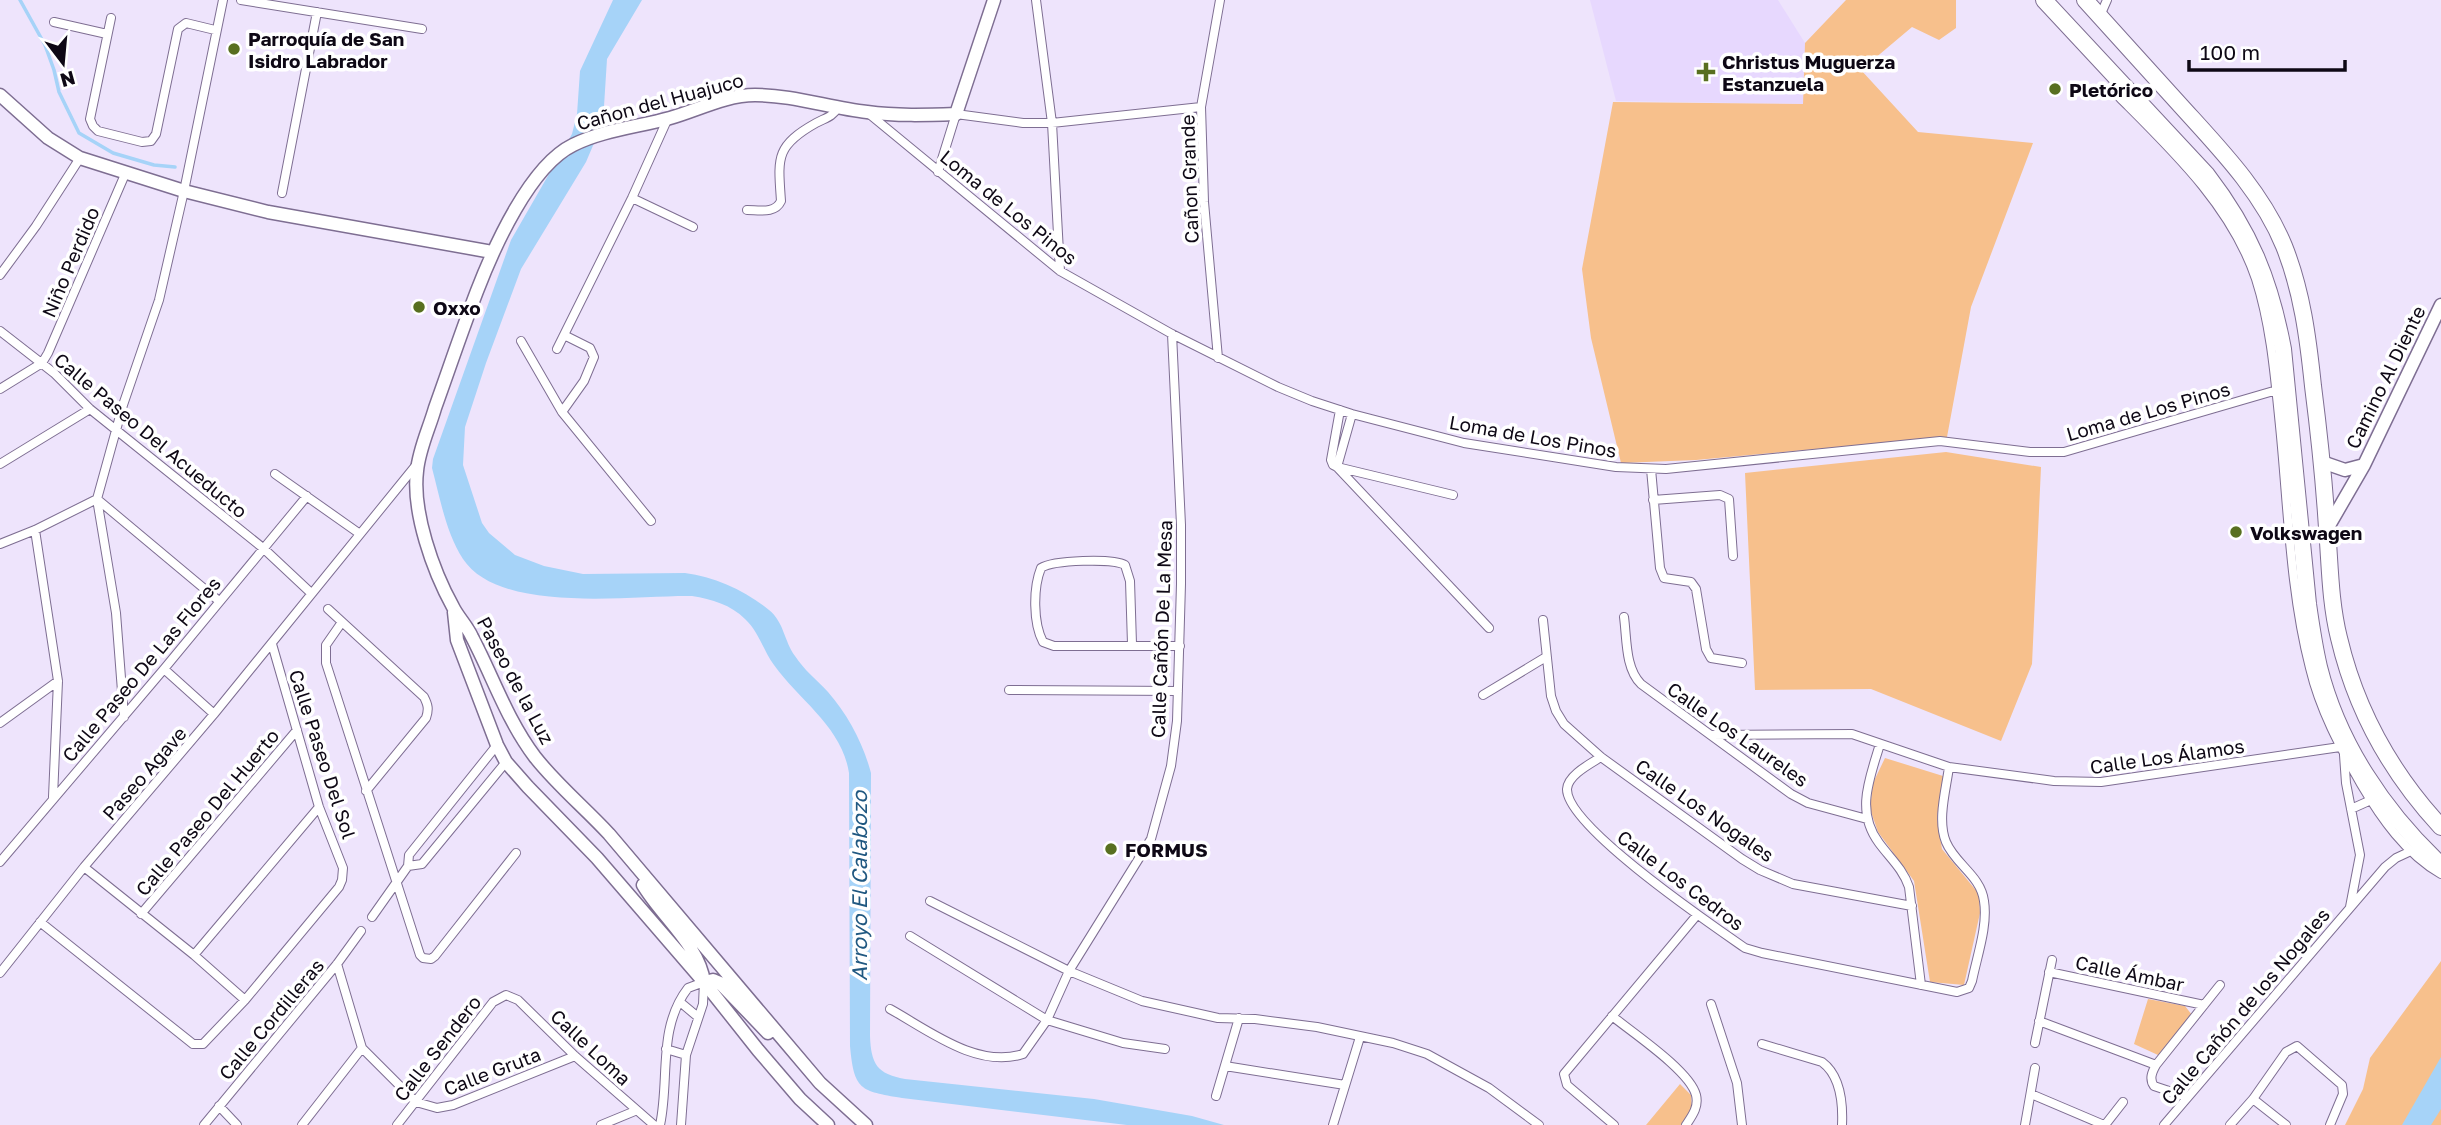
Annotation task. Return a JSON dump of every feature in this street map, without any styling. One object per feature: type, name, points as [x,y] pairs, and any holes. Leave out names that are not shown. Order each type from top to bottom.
[{"type":"highway","points":[[2044,0],[2207,175],[2228,202],[2256,253],[2275,308],[2283,349],[2308,604],[2313,640],[2325,688],[2349,745],[2375,788],[2409,832],[2441,865]]},
{"type":"highway","points":[[2085,0],[2213,140],[2252,188],[2270,216],[2295,277],[2303,313],[2322,463],[2329,572],[2338,638],[2375,737],[2417,801],[2441,827]]},
{"type":"street","points":[[124,717],[116,613],[97,499],[123,405],[159,300],[223,0]]},
{"type":"street","points":[[241,0],[422,29]]},
{"type":"street","points":[[938,172],[994,0]]},
{"type":"street","points":[[1035,0],[1052,123],[1059,271]]},
{"type":"street","name":"Cañon Grande","points":[[1218,358],[1203,202],[1201,107],[1220,0]]},
{"type":"street","points":[[2100,16],[2107,0]]},
{"type":"street","points":[[282,193],[317,12]]},
{"type":"street","points":[[111,18],[90,119],[98,131],[142,142],[151,141],[156,134],[177,29],[186,23],[215,30]]},
{"type":"street","points":[[54,22],[107,34]]},
{"type":"street","points":[[2117,78],[2120,98],[2202,186],[2221,211],[2246,255],[2263,304],[2277,390],[2298,604],[2304,643],[2323,708],[2342,750],[2371,800],[2411,851],[2441,874]]},
{"type":"street","points":[[0,95],[48,138],[80,158],[184,191],[281,215],[492,253]]},
{"type":"street","name":"Cañon del Huajuco","points":[[453,609],[429,550],[420,516],[416,494],[419,462],[466,319],[492,253],[546,165],[560,152],[593,137],[744,96],[773,97],[866,112],[956,114]]},
{"type":"street","points":[[747,209],[773,210],[779,207],[781,201],[778,165],[781,153],[787,144],[805,131],[835,114],[838,107]]},
{"type":"street","points":[[956,114],[1023,123],[1052,123],[1201,107]]},
{"type":"street","name":"Loma de Los Pinos","points":[[866,112],[1059,271],[1172,334],[1293,393],[1352,414],[1464,443],[1616,467],[1651,469],[1940,441],[2029,452],[2064,452],[2277,390]]},
{"type":"street","points":[[557,349],[632,198],[668,118]]},
{"type":"street","points":[[0,275],[80,158]]},
{"type":"street","name":"Niño Perdido","points":[[41,363],[61,326],[126,172]]},
{"type":"street","points":[[632,198],[693,227]]},
{"type":"street","name":"Camino Al Diente","points":[[2327,530],[2364,465],[2441,305]]},
{"type":"street","name":"Calle Paseo Del Acueducto","points":[[0,331],[54,373],[90,409],[263,548],[312,593]]},
{"type":"street","name":"Calle Cañón De La Mesa","points":[[890,1009],[966,1050],[1007,1057],[1023,1054],[1047,1020],[1069,971],[1151,839],[1171,766],[1177,721],[1181,525],[1172,334]]},
{"type":"street","points":[[562,412],[584,381],[594,357],[590,348],[565,335]]},
{"type":"street","points":[[521,341],[562,412],[651,521]]},
{"type":"street","points":[[0,389],[41,363]]},
{"type":"street","points":[[0,464],[90,409]]},
{"type":"street","points":[[1340,410],[1332,465],[1453,495]]},
{"type":"street","points":[[1352,414],[1337,467],[1340,472],[1489,628]]},
{"type":"street","points":[[312,593],[419,462]]},
{"type":"street","name":"Camino Al Diente","points":[[2322,463],[2345,470],[2364,465]]},
{"type":"street","points":[[1651,469],[1660,568],[1664,578],[1691,582],[1696,589],[1706,649],[1711,658],[1742,663]]},
{"type":"street","points":[[275,474],[360,534]]},
{"type":"street","points":[[1653,500],[1720,495],[1729,499],[1733,556]]},
{"type":"street","name":"Calle Paseo De Las Flores","points":[[0,862],[307,496]]},
{"type":"street","points":[[0,544],[97,499]]},
{"type":"street","points":[[97,499],[219,601]]},
{"type":"street","points":[[35,530],[58,681],[53,797]]},
{"type":"street","points":[[1132,644],[1130,581],[1125,565],[1112,561],[1053,563],[1041,568],[1037,582],[1037,626],[1043,642],[1054,646],[1180,646]]},
{"type":"street","name":"Paseo Agave","points":[[0,973],[83,867],[214,714],[312,593]]},
{"type":"street","points":[[328,609],[424,697],[429,711],[366,791]]},
{"type":"street","name":"Paseo de la Luz","points":[[453,609],[457,639],[506,762],[597,858],[800,1099],[828,1125]]},
{"type":"street","name":"Paseo de la Luz","points":[[453,609],[471,633],[510,719],[546,771],[584,806],[784,1042],[839,1102],[866,1125]]},
{"type":"street","name":"Calle Los Laureles","points":[[1624,617],[1630,664],[1636,679],[1791,794],[1808,803],[1867,819]]},
{"type":"street","name":"Calle Los Nogales","points":[[1543,620],[1551,696],[1556,711],[1564,724],[1601,757],[1742,859],[1768,874],[1793,884],[1912,906]]},
{"type":"street","points":[[342,622],[326,645],[325,657],[366,791],[423,958],[431,959],[516,853]]},
{"type":"street","name":"Calle Paseo Del Sol","points":[[245,1000],[339,887],[344,873],[319,807],[272,644]]},
{"type":"street","points":[[1483,695],[1546,657]]},
{"type":"street","points":[[164,669],[214,714]]},
{"type":"street","points":[[0,723],[58,681]]},
{"type":"street","points":[[1009,690],[1178,691]]},
{"type":"street","name":"Calle Paseo Del Huerto","points":[[141,914],[297,730]]},
{"type":"street","name":"Calle Los Álamos","points":[[1711,735],[1852,734],[1949,767],[2054,781],[2101,782],[2342,750]]},
{"type":"street","points":[[1880,744],[1866,794],[1867,819],[1878,842],[1905,876],[1912,906],[1921,985]]},
{"type":"street","points":[[372,917],[408,866],[409,855],[497,745]]},
{"type":"street","name":"Calle Cañón de los Nogales","points":[[2342,750],[2360,855],[2350,907]]},
{"type":"street","name":"Calle Los Cedros","points":[[1601,757],[1570,779],[1567,786],[1571,801],[1603,840],[1697,915],[1745,948],[1957,992],[1969,988],[1985,913],[1981,888],[1946,842],[1943,819],[1949,767]]},
{"type":"street","points":[[408,866],[422,864],[506,762]]},
{"type":"street","points":[[477,771],[488,783]]},
{"type":"street","points":[[2351,809],[2371,800]]},
{"type":"street","points":[[194,955],[319,807]]},
{"type":"street","name":"Calle Cañón de los Nogales","points":[[2164,1125],[2385,867],[2411,851]]},
{"type":"street","points":[[633,863],[654,902],[697,957],[703,971],[703,1004],[686,1055],[681,1125]]},
{"type":"street","points":[[40,922],[184,1039],[198,1046],[210,1038],[245,1000],[194,955],[83,867]]},
{"type":"street","points":[[930,901],[1069,971],[1142,1001],[1218,1018],[1317,1027],[1393,1043],[1426,1054],[1489,1087],[1539,1125]]},
{"type":"street","points":[[1614,1125],[1567,1085],[1564,1078],[1567,1068],[1697,915]]},
{"type":"street","name":"Calle Cordilleras","points":[[204,1125],[337,964],[361,931]]},
{"type":"street","points":[[910,936],[1047,1020],[1123,1042],[1165,1049]]},
{"type":"street","points":[[2035,1042],[2052,960]]},
{"type":"street","points":[[337,964],[362,1048],[416,1102]]},
{"type":"street","name":"Calle Ámbar","points":[[2049,972],[2204,1005]]},
{"type":"street","points":[[660,1125],[665,1094],[666,1049],[671,1024],[688,988],[717,981],[755,1022],[784,1042]]},
{"type":"street","points":[[2187,1097],[2154,1086],[2151,1080],[2156,1065],[2220,985]]},
{"type":"street","name":"Calle Loma","points":[[506,995],[518,1000],[575,1056],[654,1125]]},
{"type":"street","name":"Calle Sendero","points":[[397,1125],[493,1002],[506,995]]},
{"type":"street","points":[[680,1002],[698,1017]]},
{"type":"street","points":[[1711,1004],[1737,1083],[1742,1125]]},
{"type":"street","points":[[1612,1016],[1685,1075],[1692,1086],[1696,1105],[1694,1114],[1686,1125]]},
{"type":"street","points":[[1216,1096],[1239,1018]]},
{"type":"street","points":[[2039,1021],[2156,1065]]},
{"type":"street","points":[[1333,1125],[1360,1037]]},
{"type":"street","points":[[1762,1044],[1822,1062],[1829,1067],[1839,1088],[1842,1125]]},
{"type":"street","points":[[2230,1125],[2253,1099],[2286,1052],[2294,1046],[2300,1047],[2339,1081],[2343,1089],[2342,1098],[2330,1125]]},
{"type":"street","points":[[302,1125],[362,1048]]},
{"type":"street","points":[[666,1049],[686,1055]]},
{"type":"street","name":"Calle Gruta","points":[[416,1102],[429,1107],[444,1108],[575,1056]]},
{"type":"street","points":[[1225,1066],[1345,1085]]},
{"type":"street","points":[[2025,1125],[2035,1068]]},
{"type":"street","points":[[2031,1094],[2104,1125],[2123,1102]]},
{"type":"street","points":[[2253,1099],[2286,1125]]},
{"type":"street","points":[[219,1106],[237,1125]]},
{"type":"street","points":[[601,1125],[635,1111]]},
{"type":"shaded area","name":"Christus Muguerza Estanzuela","points":[[1590,0],[1778,0],[1805,43],[1803,104],[1616,101]]},
{"type":"shaded area","points":[[1846,0],[1956,0],[1956,28],[1939,40],[1912,27],[1861,70],[1918,132],[2033,143],[1971,307],[1947,437],[1696,460],[1621,463],[1591,338],[1582,269],[1613,102],[1803,104],[1805,43]]},
{"type":"shaded area","points":[[1946,452],[2041,467],[2032,664],[2001,741],[1871,689],[1755,690],[1745,473]]},
{"type":"shaded area","points":[[1885,758],[1943,776],[1937,818],[1942,849],[1979,894],[1980,913],[1964,985],[1930,982],[1914,881],[1878,832],[1870,809],[1873,783]]},
{"type":"shaded area","points":[[2441,961],[2441,1125],[2345,1125],[2363,1089],[2370,1058]]},
{"type":"shaded area","points":[[2148,999],[2185,1006],[2192,1015],[2158,1055],[2134,1044]]},
{"type":"shaded area","points":[[1680,1084],[1691,1095],[1692,1110],[1681,1125],[1646,1125]]},
{"type":"water","name":"Arroyo El Calabozo","points":[[613,0],[642,0],[607,59],[603,122],[586,162],[521,269],[465,427],[463,465],[482,523],[489,533],[515,555],[544,566],[583,574],[696,575],[719,581],[740,591],[774,615],[791,650],[828,692],[848,720],[864,751],[871,773],[870,1036],[874,1061],[882,1071],[905,1079],[1094,1099],[1192,1116],[1224,1125],[1127,1125],[902,1098],[877,1093],[862,1086],[854,1072],[850,1046],[849,773],[845,757],[829,728],[774,665],[750,624],[727,606],[692,596],[603,599],[536,595],[506,588],[481,577],[457,549],[441,503],[432,468],[433,459],[511,240],[572,134],[577,114],[580,71]]},
{"type":"water","points":[[2441,1057],[2441,1109],[2431,1125],[2402,1125]]},
{"type":"waterway","points":[[20,0],[45,45],[59,92],[79,133],[113,153],[154,165],[175,167]]},
{"type":"place","name":"Parroquía de San Isidro Labrador","points":[[234,49]]},
{"type":"place","name":"Christus Muguerza Estanzuela","points":[[1706,72]]},
{"type":"place","name":"Pletórico","points":[[2055,89]]},
{"type":"place","name":"Oxxo","points":[[419,307]]},
{"type":"place","name":"Volkswagen","points":[[2236,532]]},
{"type":"place","name":"FORMUS","points":[[1111,849]]}]
